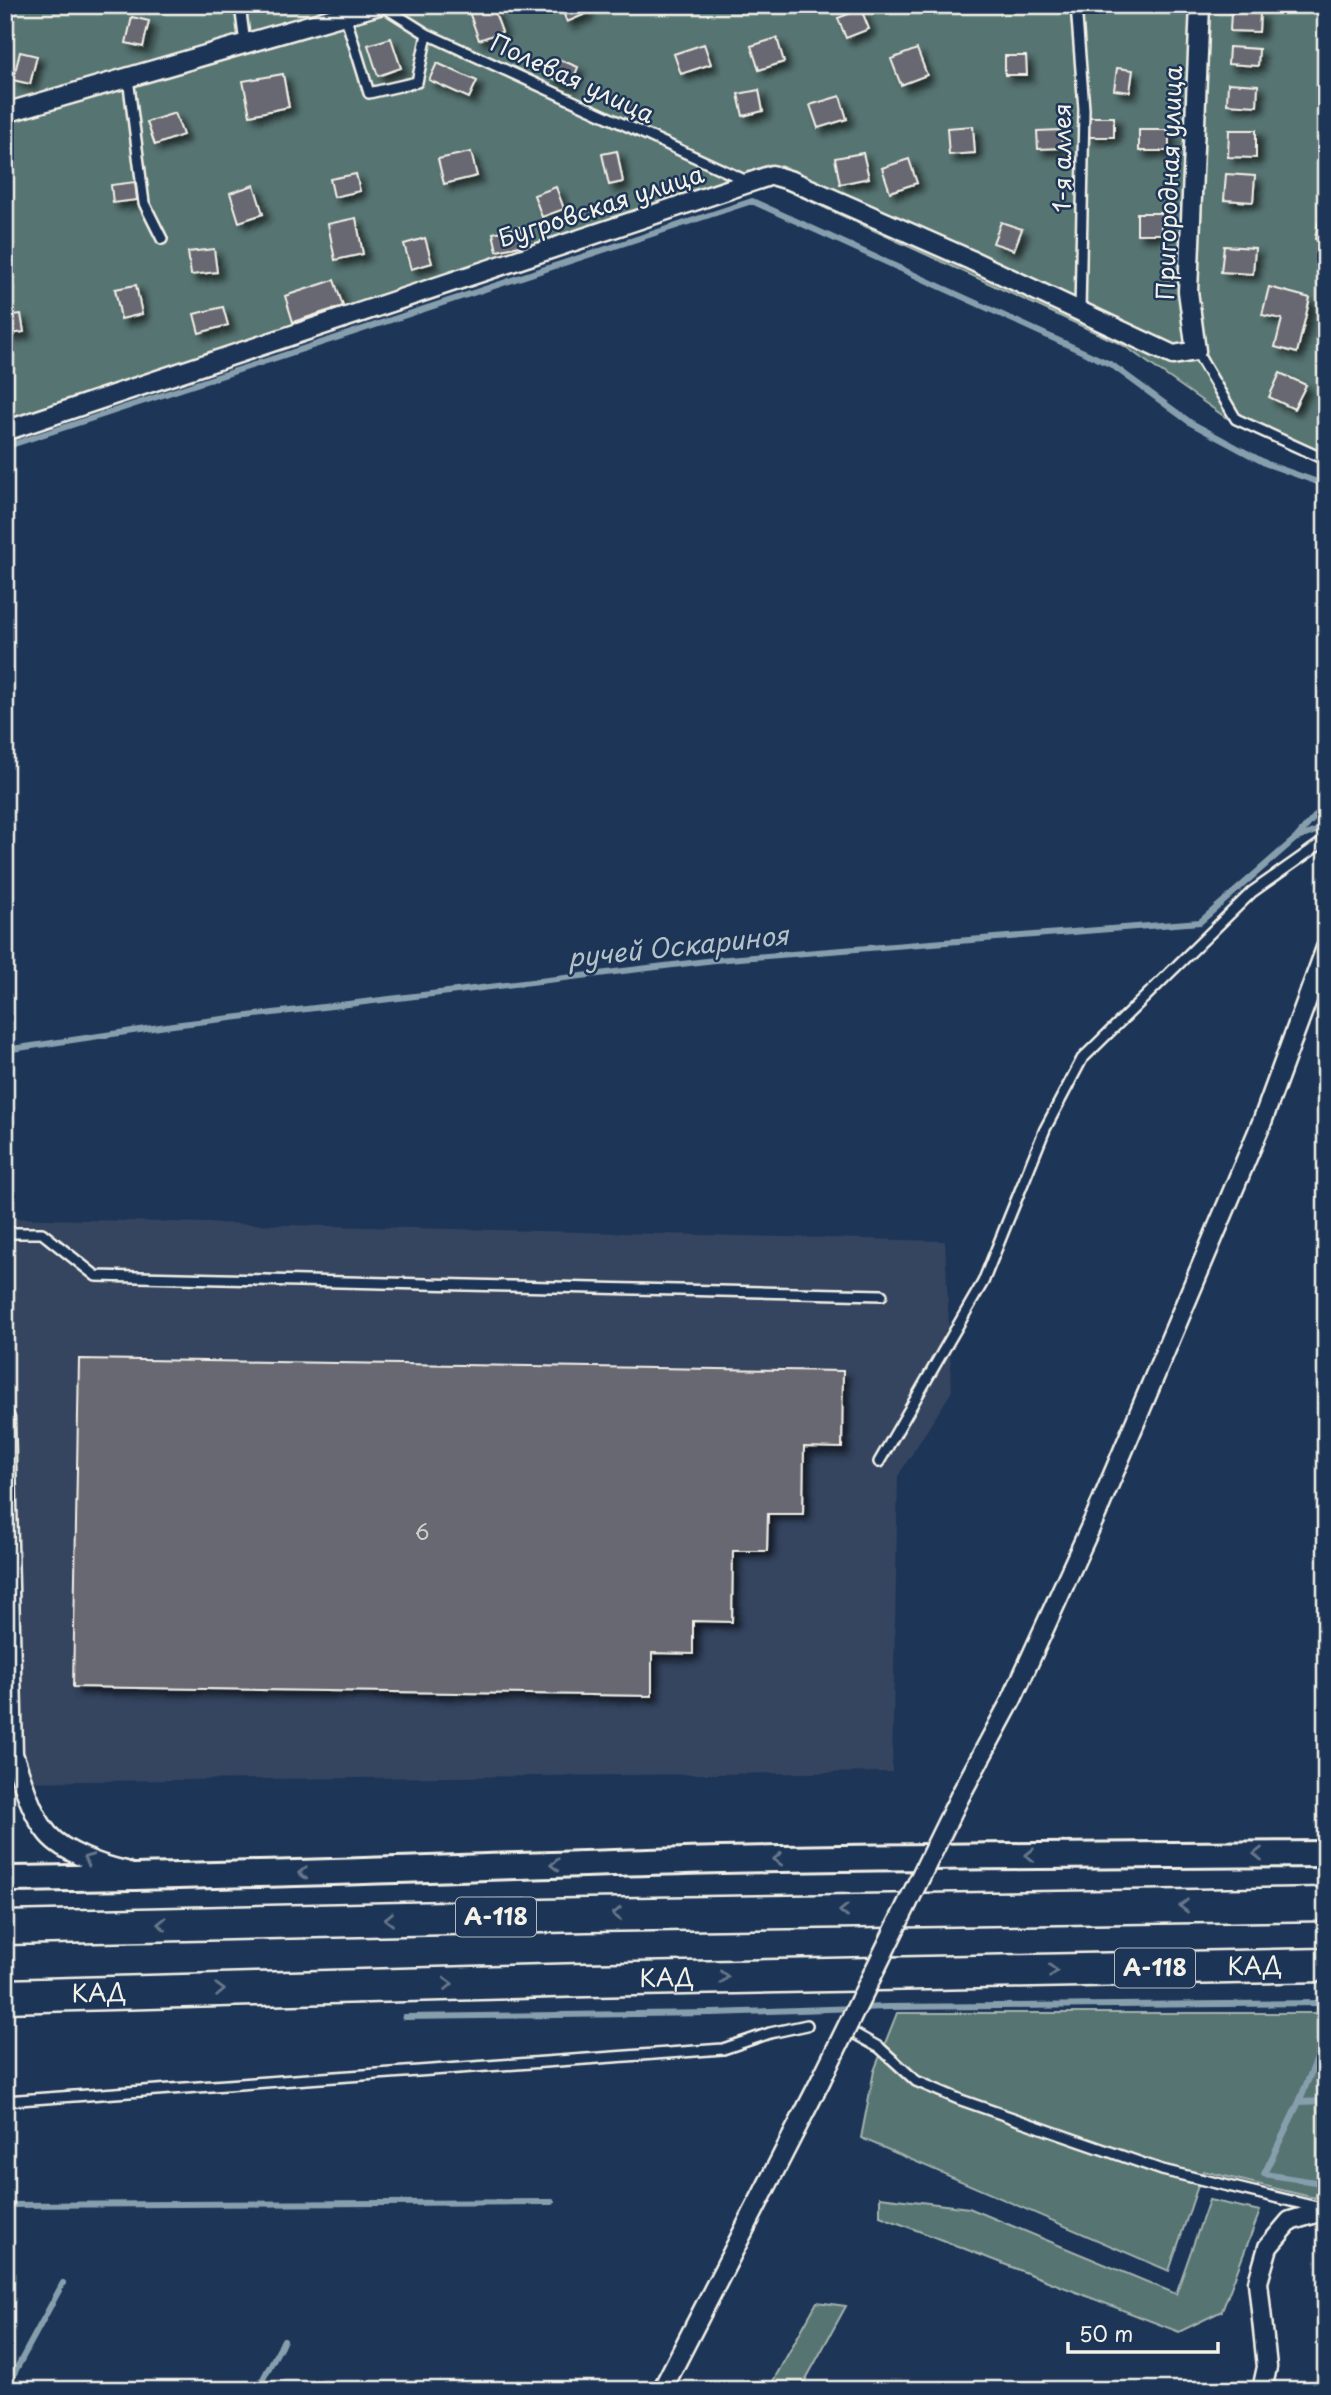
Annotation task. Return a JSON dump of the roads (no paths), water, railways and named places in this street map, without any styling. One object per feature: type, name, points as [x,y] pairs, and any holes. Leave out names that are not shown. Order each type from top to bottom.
[{"type":"highway","name":"А-118","points":[[5,1928],[586,1915],[1326,1904]]},
{"type":"highway","name":"КАД","points":[[5,1996],[586,1980],[1326,1965]]},
{"type":"street","points":[[5,113],[380,5]]},
{"type":"street","name":"Пригородная улица","points":[[1196,351],[1188,291],[1200,5]]},
{"type":"street","name":"Бугровская улица","points":[[5,431],[772,175],[792,181],[971,260],[1173,355],[1196,351]]},
{"type":"street","points":[[662,2390],[820,2082],[961,1794],[1012,1699],[1096,1515],[1262,1122],[1326,948]]},
{"type":"street","points":[[5,1419],[13,1754],[28,1797],[48,1835],[78,1856],[111,1868],[153,1877]]},
{"type":"street","points":[[5,1781],[13,1754]]},
{"type":"street","points":[[5,1879],[721,1860],[1326,1854]]},
{"type":"street","points":[[1262,2390],[1267,2367],[1258,2282],[1268,2247],[1290,2221],[1326,2210]]},
{"type":"lane","points":[[240,5],[245,44]]},
{"type":"lane","name":"Полевая улица","points":[[380,5],[427,34],[751,183]]},
{"type":"lane","name":"1-я аллея","points":[[1076,5],[1084,109],[1080,312]]},
{"type":"lane","points":[[345,15],[369,93],[417,82],[427,34]]},
{"type":"lane","points":[[128,78],[144,203],[162,239]]},
{"type":"lane","name":"Пригородная улица","points":[[1196,351],[1236,418],[1326,460]]},
{"type":"lane","points":[[879,1462],[983,1282],[1045,1129],[1082,1059],[1252,892],[1326,842]]},
{"type":"lane","points":[[5,1233],[42,1233],[96,1276],[882,1295]]},
{"type":"lane","points":[[5,2101],[723,2049],[770,2033],[807,2025]]},
{"type":"lane","points":[[855,2034],[880,2048],[916,2081],[961,2100],[1162,2169],[1326,2210]]},
{"type":"waterway","points":[[5,447],[752,201],[1112,365],[1191,423],[1267,464],[1326,485]]},
{"type":"waterway","points":[[1297,837],[1326,804]]},
{"type":"waterway","name":"ручей Оскариноя","points":[[5,1050],[173,1025],[715,960],[1200,922],[1295,839],[1326,827]]},
{"type":"waterway","points":[[405,2017],[713,2013],[887,2007],[1326,2003]]},
{"type":"waterway","points":[[1315,2182],[1264,2174],[1320,2051],[1326,2046]]},
{"type":"waterway","points":[[1299,2102],[1326,2101]]},
{"type":"waterway","points":[[5,2205],[552,2202]]},
{"type":"waterway","points":[[5,2390],[63,2283]]},
{"type":"waterway","points":[[1321,2323],[1326,2332]]},
{"type":"waterway","points":[[257,2390],[284,2340]]}]
